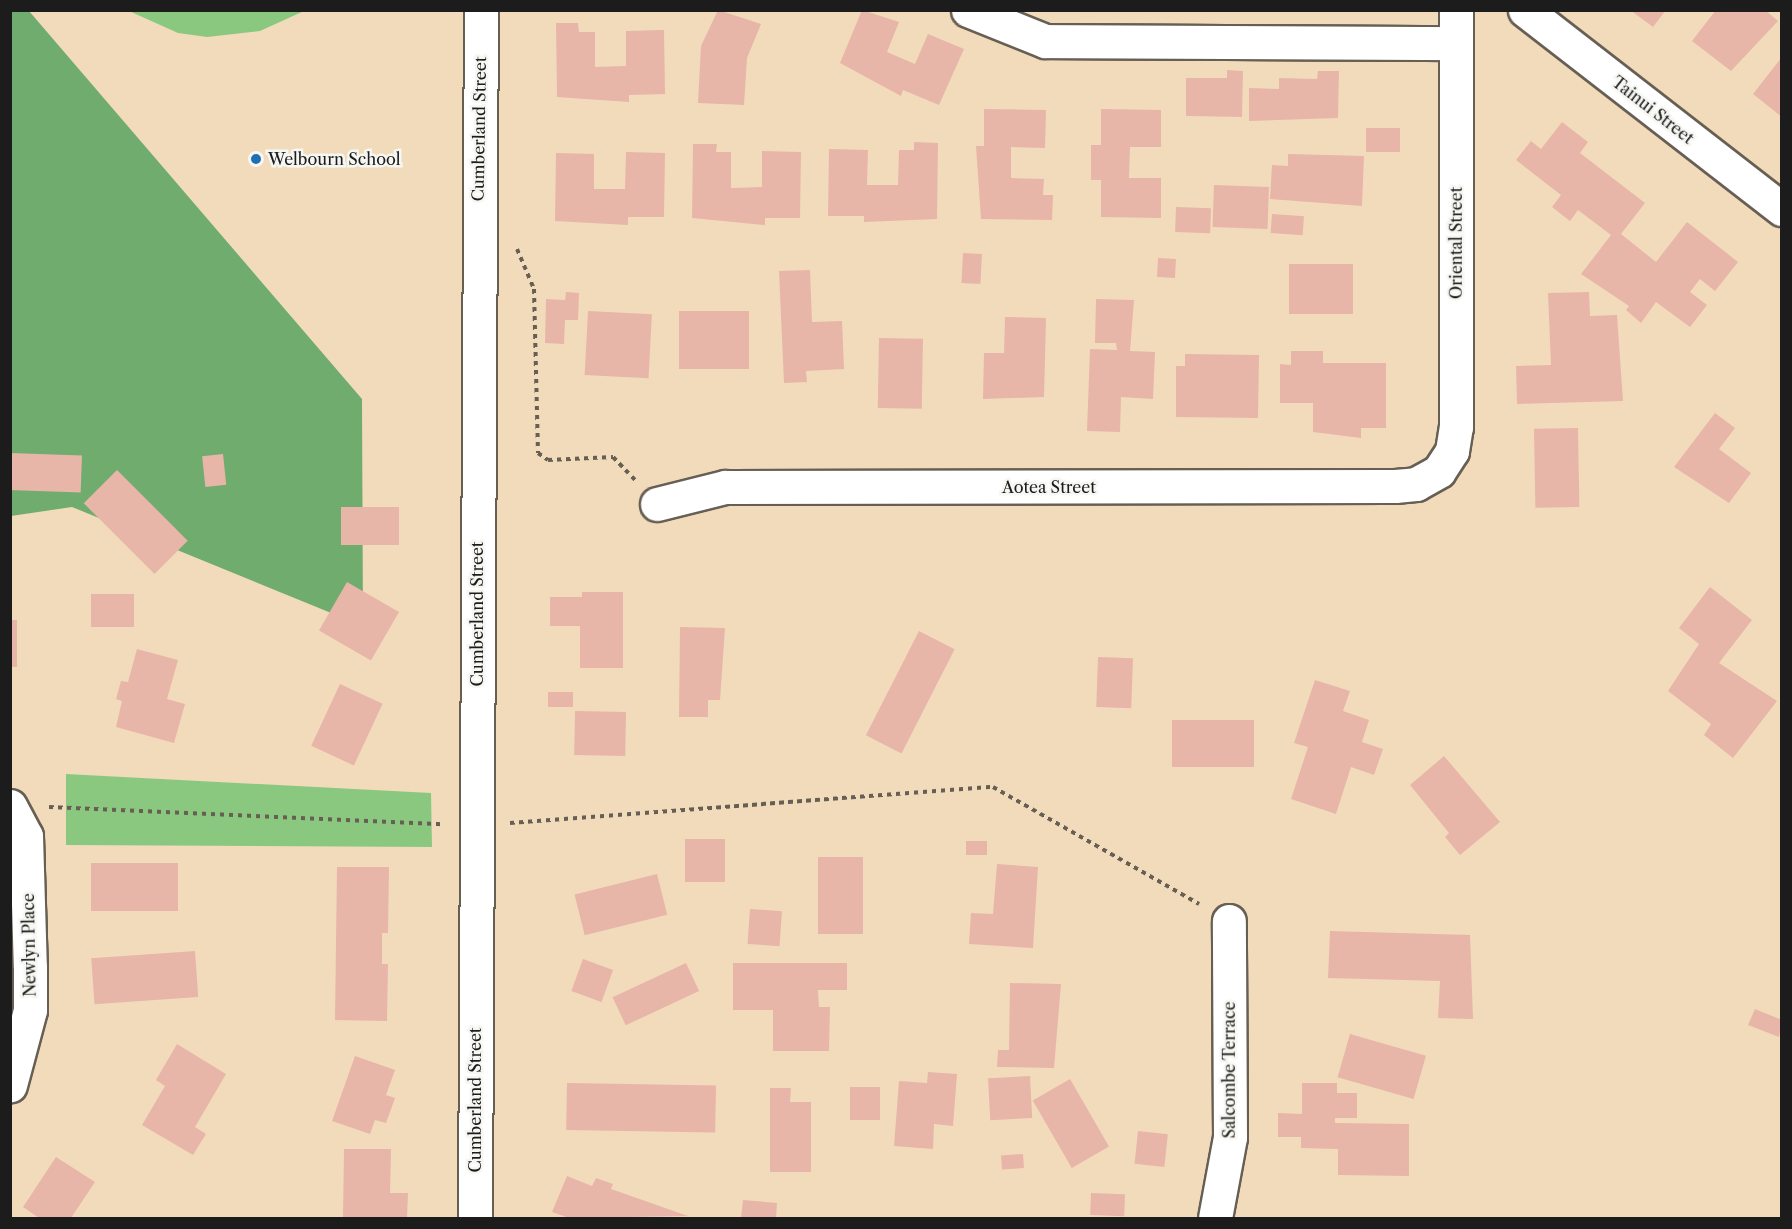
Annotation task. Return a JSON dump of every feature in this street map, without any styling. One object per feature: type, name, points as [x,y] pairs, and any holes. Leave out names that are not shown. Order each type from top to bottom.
[{"type":"street","name":"Cumberland Street","points":[[475,1218],[478,249],[481,10]]},
{"type":"street","points":[[968,10],[1045,41],[1456,43]]},
{"type":"street","name":"Oriental Street","points":[[1439,471],[1452,451],[1456,427],[1456,10]]},
{"type":"street","name":"Tainui Street","points":[[1525,10],[1782,209]]},
{"type":"street","name":"Aotea Street","points":[[657,504],[725,487],[1395,486],[1416,484],[1439,471]]},
{"type":"street","name":"Newlyn Place","points":[[10,1085],[30,1010],[26,836],[22,806]]},
{"type":"street","name":"Salcombe Terrace","points":[[1215,1218],[1230,1137],[1228,921]]},
{"type":"path","points":[[478,249],[516,248],[534,289],[538,453],[548,460],[612,457],[657,504]]},
{"type":"path","points":[[22,806],[476,826],[993,787],[1228,921]]},
{"type":"green space","points":[[10,11],[29,11],[362,399],[363,626],[72,507],[11,516]]},
{"type":"green space","points":[[129,11],[304,11],[260,31],[207,37],[178,33]]},
{"type":"green space","points":[[66,774],[431,793],[432,847],[66,845]]},
{"type":"building","points":[[718,10],[761,24],[747,58],[744,105],[698,103],[701,46]]},
{"type":"building","points":[[862,10],[899,22],[887,52],[915,64],[928,34],[964,49],[939,105],[903,90],[901,96],[840,63]]},
{"type":"building","points":[[1630,10],[1666,10],[1653,27]]},
{"type":"building","points":[[1716,10],[1765,10],[1778,21],[1731,71],[1692,41]]},
{"type":"building","points":[[556,23],[578,23],[579,32],[595,32],[595,67],[626,66],[626,31],[664,30],[665,94],[629,95],[629,102],[557,97]]},
{"type":"building","points":[[1782,57],[1782,117],[1753,94]]},
{"type":"building","points":[[1227,70],[1243,71],[1242,117],[1186,116],[1186,78],[1227,78]]},
{"type":"building","points":[[1318,71],[1339,71],[1338,118],[1249,121],[1249,88],[1279,89],[1279,78],[1317,79]]},
{"type":"building","points":[[984,109],[1046,110],[1045,148],[1011,147],[1011,178],[1044,179],[1043,195],[1053,195],[1052,220],[981,219],[976,146],[984,146]]},
{"type":"building","points":[[1101,109],[1161,110],[1161,147],[1130,147],[1129,178],[1161,178],[1161,218],[1101,217],[1101,180],[1091,180],[1091,145],[1101,145]]},
{"type":"building","points":[[1562,122],[1588,142],[1580,153],[1645,203],[1621,234],[1656,262],[1687,222],[1738,262],[1715,291],[1700,279],[1690,292],[1707,305],[1690,327],[1656,302],[1641,323],[1626,310],[1629,306],[1581,274],[1611,235],[1578,210],[1570,221],[1552,207],[1561,195],[1516,160],[1531,141],[1541,149]]},
{"type":"building","points":[[1366,128],[1400,128],[1400,152],[1366,152]]},
{"type":"building","points":[[914,142],[938,143],[937,219],[864,222],[864,216],[828,216],[829,149],[868,150],[867,185],[898,185],[899,150],[914,150]]},
{"type":"building","points":[[693,144],[717,144],[716,152],[731,152],[731,188],[762,187],[762,151],[801,152],[800,218],[765,218],[765,225],[692,218]]},
{"type":"building","points":[[626,152],[665,153],[664,217],[628,217],[628,225],[555,221],[556,153],[594,154],[594,189],[625,189]]},
{"type":"building","points":[[1288,154],[1364,156],[1362,206],[1270,199],[1272,165],[1288,166]]},
{"type":"building","points":[[1214,185],[1269,187],[1268,229],[1213,227]]},
{"type":"building","points":[[1176,207],[1211,208],[1210,233],[1175,232]]},
{"type":"building","points":[[1272,214],[1304,216],[1303,235],[1271,233]]},
{"type":"building","points":[[963,253],[982,254],[980,284],[961,283]]},
{"type":"building","points":[[1158,258],[1176,259],[1175,278],[1157,277]]},
{"type":"building","points":[[1289,264],[1353,264],[1353,314],[1289,314]]},
{"type":"building","points":[[810,270],[812,322],[842,321],[844,369],[806,371],[807,382],[784,383],[779,271]]},
{"type":"building","points":[[566,292],[579,293],[578,320],[565,320],[564,344],[545,343],[546,299],[565,300]]},
{"type":"building","points":[[1589,292],[1590,316],[1617,315],[1623,401],[1517,404],[1516,366],[1551,365],[1548,293]]},
{"type":"building","points":[[1096,299],[1134,300],[1130,351],[1155,352],[1153,399],[1121,397],[1120,432],[1087,431],[1090,349],[1117,350],[1116,343],[1095,343]]},
{"type":"building","points":[[588,311],[652,314],[649,378],[585,375]]},
{"type":"building","points":[[679,311],[749,311],[749,369],[679,369]]},
{"type":"building","points":[[1005,317],[1046,318],[1044,397],[983,399],[984,353],[1004,353]]},
{"type":"building","points":[[879,338],[923,339],[922,409],[878,408]]},
{"type":"building","points":[[1291,351],[1323,351],[1323,363],[1386,363],[1386,428],[1361,428],[1361,438],[1313,432],[1313,403],[1280,403],[1280,364],[1291,365]]},
{"type":"building","points":[[1185,354],[1259,355],[1258,418],[1176,417],[1176,366],[1185,366]]},
{"type":"building","points":[[1715,413],[1735,428],[1719,449],[1751,473],[1729,503],[1674,467]]},
{"type":"building","points":[[1578,428],[1579,507],[1535,508],[1534,429]]},
{"type":"building","points":[[10,453],[82,456],[81,492],[10,490]]},
{"type":"building","points":[[223,454],[226,485],[205,487],[202,456]]},
{"type":"building","points":[[117,470],[188,541],[154,574],[84,503]]},
{"type":"building","points":[[341,507],[399,507],[399,545],[341,545]]},
{"type":"building","points":[[347,582],[399,612],[371,660],[319,630]]},
{"type":"building","points":[[1710,587],[1752,620],[1719,663],[1777,701],[1733,758],[1704,735],[1711,724],[1668,691],[1699,644],[1679,628]]},
{"type":"building","points":[[582,592],[623,592],[623,668],[580,668],[580,626],[550,626],[550,597],[582,597]]},
{"type":"building","points":[[91,594],[134,594],[134,627],[91,627]]},
{"type":"building","points":[[10,620],[17,620],[17,667],[10,667]]},
{"type":"building","points":[[680,627],[725,628],[720,700],[708,700],[708,717],[679,717]]},
{"type":"building","points":[[919,631],[955,649],[902,753],[866,735]]},
{"type":"building","points":[[137,649],[178,660],[167,699],[185,704],[174,743],[116,727],[122,701],[116,699],[121,681],[128,682]]},
{"type":"building","points":[[1098,657],[1133,658],[1131,708],[1096,707]]},
{"type":"building","points":[[1315,680],[1350,691],[1343,711],[1369,720],[1362,742],[1383,749],[1374,775],[1351,767],[1336,814],[1291,799],[1308,747],[1294,743]]},
{"type":"building","points":[[340,684],[383,704],[354,765],[311,746]]},
{"type":"building","points":[[548,692],[573,692],[573,707],[548,707]]},
{"type":"building","points":[[575,711],[626,712],[625,756],[574,755]]},
{"type":"building","points":[[1172,720],[1254,720],[1254,767],[1172,767]]},
{"type":"building","points":[[1444,756],[1500,822],[1460,855],[1445,837],[1449,833],[1410,785]]},
{"type":"building","points":[[685,839],[725,839],[725,882],[685,882]]},
{"type":"building","points":[[966,841],[987,841],[987,855],[966,855]]},
{"type":"building","points":[[818,857],[863,857],[863,934],[818,934]]},
{"type":"building","points":[[91,863],[178,863],[178,911],[91,911]]},
{"type":"building","points":[[997,864],[1038,867],[1033,948],[969,944],[971,913],[993,914]]},
{"type":"building","points":[[337,867],[389,867],[388,933],[382,933],[382,964],[388,964],[387,1021],[335,1020]]},
{"type":"building","points":[[657,874],[667,915],[585,935],[575,895]]},
{"type":"building","points":[[750,909],[782,911],[779,946],[748,944]]},
{"type":"building","points":[[1330,931],[1470,935],[1473,1019],[1438,1018],[1440,981],[1328,978]]},
{"type":"building","points":[[195,951],[198,997],[94,1004],[91,958]]},
{"type":"building","points":[[583,959],[613,970],[601,1002],[571,991]]},
{"type":"building","points":[[686,963],[699,991],[626,1025],[613,997]]},
{"type":"building","points":[[733,963],[847,963],[847,990],[818,990],[819,1007],[830,1007],[829,1051],[773,1051],[773,1010],[733,1010]]},
{"type":"building","points":[[1010,983],[1061,984],[1054,1068],[997,1067],[998,1050],[1009,1050]]},
{"type":"building","points":[[1755,1009],[1782,1020],[1779,1037],[1748,1025]]},
{"type":"building","points":[[1350,1034],[1426,1056],[1414,1099],[1338,1077]]},
{"type":"building","points":[[177,1044],[226,1074],[195,1127],[206,1134],[193,1155],[142,1125],[165,1086],[156,1080]]},
{"type":"building","points":[[355,1056],[395,1070],[386,1095],[395,1098],[386,1123],[375,1120],[370,1134],[332,1121]]},
{"type":"building","points":[[928,1072],[957,1074],[953,1126],[934,1124],[933,1149],[894,1146],[899,1081],[927,1083]]},
{"type":"building","points":[[1030,1076],[1032,1118],[990,1120],[988,1078]]},
{"type":"building","points":[[1070,1079],[1109,1147],[1072,1168],[1033,1100]]},
{"type":"building","points":[[567,1083],[716,1086],[715,1133],[566,1130]]},
{"type":"building","points":[[1302,1083],[1337,1083],[1337,1093],[1357,1093],[1357,1118],[1335,1118],[1335,1123],[1409,1124],[1409,1176],[1338,1175],[1338,1149],[1301,1148],[1301,1137],[1278,1137],[1278,1113],[1302,1114]]},
{"type":"building","points":[[850,1087],[880,1087],[880,1120],[850,1120]]},
{"type":"building","points":[[770,1088],[791,1088],[790,1102],[811,1102],[811,1172],[770,1172]]},
{"type":"building","points":[[1138,1131],[1168,1134],[1164,1167],[1135,1164]]},
{"type":"building","points":[[344,1149],[391,1149],[390,1193],[408,1193],[407,1218],[343,1218]]},
{"type":"building","points":[[1023,1154],[1024,1168],[1002,1170],[1001,1156]]},
{"type":"building","points":[[56,1157],[95,1182],[71,1218],[39,1218],[23,1207]]},
{"type":"building","points":[[567,1176],[592,1186],[596,1178],[613,1184],[611,1189],[688,1216],[569,1218],[552,1212]]},
{"type":"building","points":[[1091,1193],[1125,1194],[1124,1216],[1090,1215]]},
{"type":"building","points":[[743,1200],[777,1203],[776,1218],[741,1218]]},
{"type":"place","name":"Welbourn School","points":[[256,159]]}]
